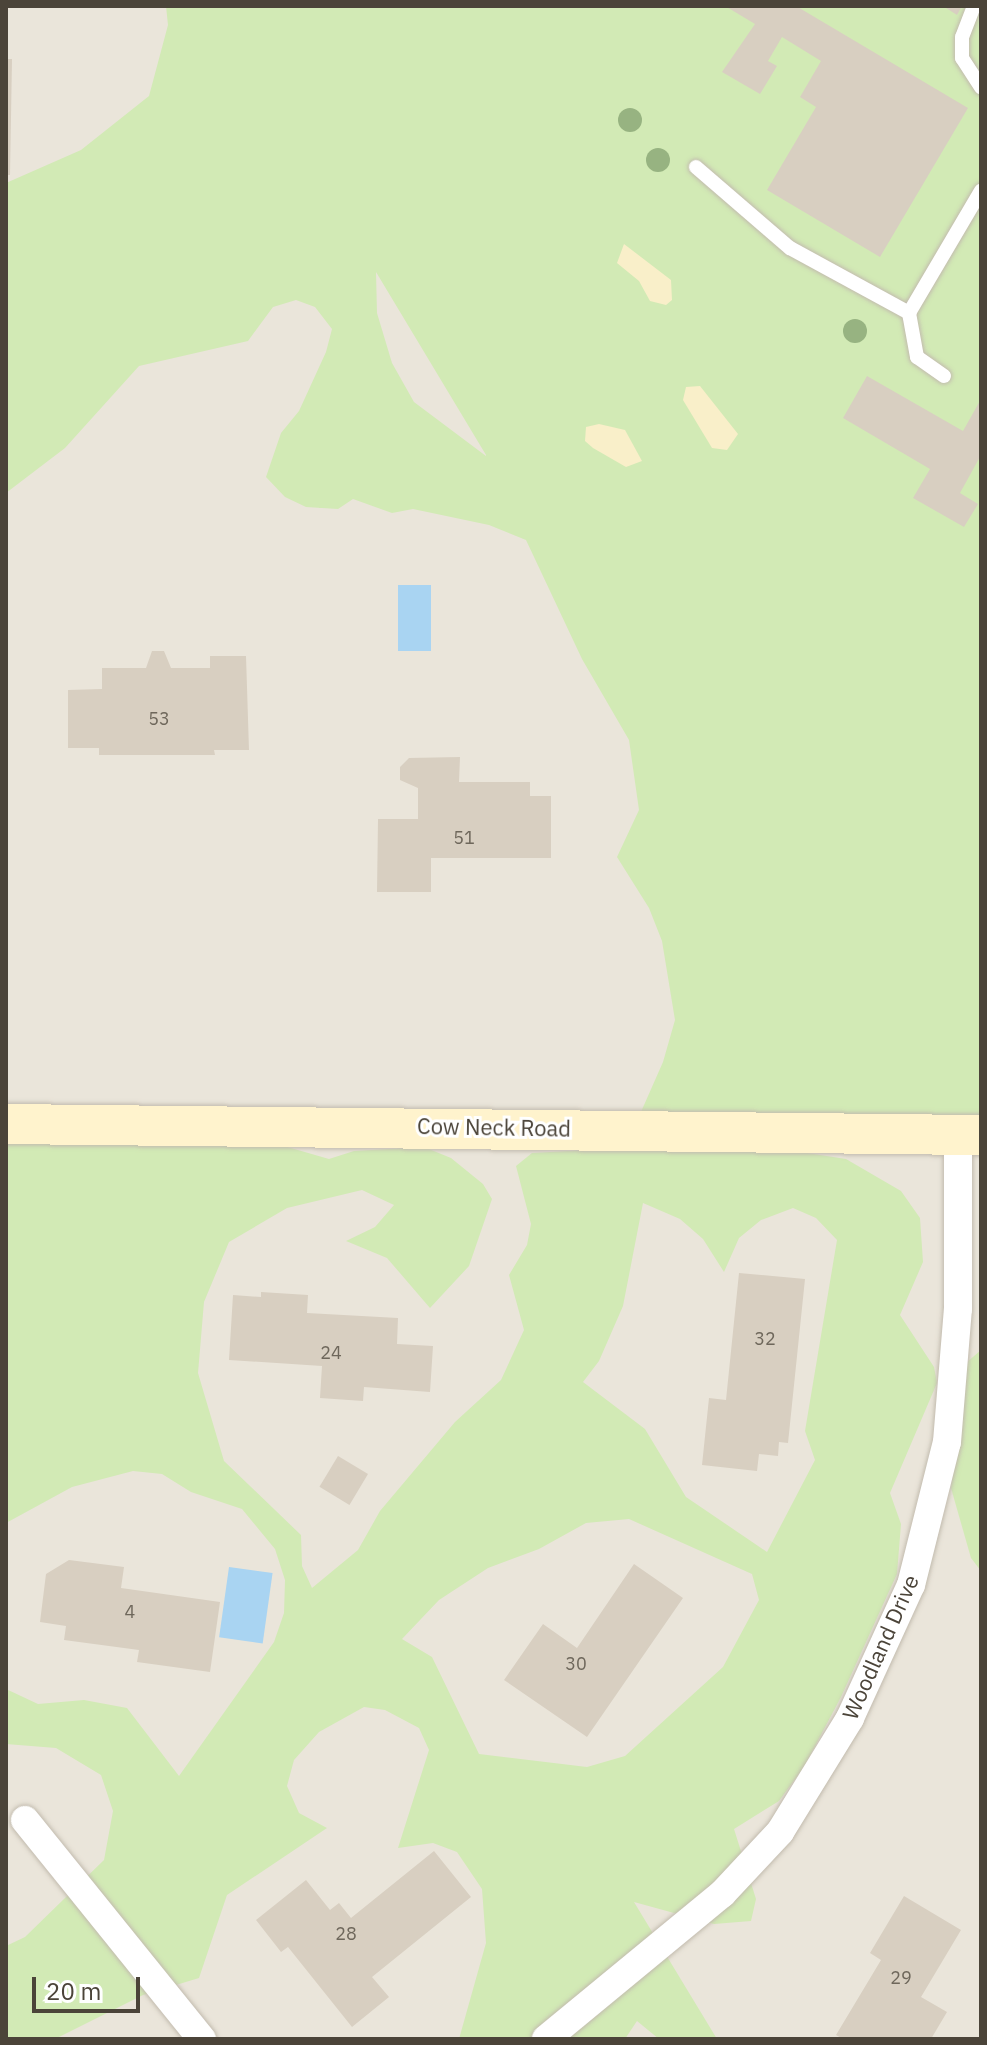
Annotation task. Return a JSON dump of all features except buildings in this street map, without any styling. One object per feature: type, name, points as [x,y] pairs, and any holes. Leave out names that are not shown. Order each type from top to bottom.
[{"type":"main road","name":"Cow Neck Road","points":[[6,1124],[970,1135]]},
{"type":"street","name":"Woodland Drive","points":[[546,2039],[722,1894],[780,1832],[850,1718],[911,1585],[947,1442],[970,1135]]},
{"type":"street","points":[[25,1820],[202,2039]]},
{"type":"lane","points":[[974,6],[962,37],[962,58],[981,87]]},
{"type":"lane","points":[[696,167],[790,248],[909,313]]},
{"type":"lane","points":[[944,376],[917,357],[909,313],[981,191]]},
{"type":"shaded area","points":[[6,6],[234,6],[981,1135],[981,2039],[6,2039]]},
{"type":"green space","points":[[166,6],[981,6],[981,1154],[769,1147],[846,1159],[901,1191],[920,1218],[923,1262],[900,1315],[934,1367],[937,1383],[890,1493],[901,1524],[897,1574],[841,1697],[804,1767],[779,1801],[734,1829],[756,1899],[751,1921],[714,1924],[634,1902],[717,2039],[659,2039],[637,2021],[625,2039],[459,2039],[486,1943],[482,1889],[457,1852],[433,1843],[398,1848],[429,1750],[419,1728],[385,1710],[364,1707],[319,1732],[294,1760],[287,1786],[299,1813],[327,1828],[227,1895],[199,1978],[143,1995],[55,2039],[6,2039],[6,1946],[25,1937],[104,1860],[113,1811],[101,1775],[56,1748],[6,1744],[6,1689],[38,1704],[84,1700],[127,1708],[179,1776],[274,1642],[284,1613],[285,1580],[275,1549],[242,1509],[191,1492],[162,1474],[133,1471],[72,1487],[6,1523],[6,1139],[284,1146],[329,1159],[354,1151],[424,1147],[451,1158],[483,1184],[492,1199],[469,1266],[430,1308],[387,1258],[346,1241],[375,1227],[394,1205],[362,1190],[287,1208],[229,1242],[204,1302],[198,1373],[224,1461],[301,1535],[302,1566],[312,1588],[358,1550],[380,1511],[455,1422],[501,1380],[524,1330],[509,1275],[527,1245],[531,1224],[516,1166],[532,1153],[604,1149],[633,1130],[663,1062],[675,1020],[662,941],[649,908],[617,857],[639,810],[629,740],[582,659],[526,540],[489,525],[413,509],[392,513],[353,499],[338,509],[306,507],[285,497],[266,477],[281,433],[299,411],[326,352],[332,329],[315,307],[296,300],[273,307],[248,341],[139,366],[65,448],[6,493],[6,183],[81,150],[149,96],[168,25]],"holes":[[[376,272],[486,455],[486,456],[414,402],[392,363],[377,313]],[[643,1203],[680,1219],[703,1239],[724,1272],[739,1238],[761,1220],[793,1208],[816,1218],[837,1240],[805,1431],[815,1460],[767,1552],[686,1497],[645,1429],[583,1382],[599,1361],[623,1306]],[[629,1519],[752,1574],[759,1600],[723,1667],[625,1756],[587,1767],[479,1754],[432,1657],[402,1639],[439,1600],[488,1568],[539,1549],[586,1523]]]},
{"type":"green space","points":[[981,1350],[981,1571],[971,1558],[951,1488],[966,1363]]},
{"type":"sand","points":[[624,244],[671,280],[672,300],[666,305],[650,301],[639,281],[617,263]]},
{"type":"sand","points":[[700,386],[738,434],[727,450],[712,448],[683,400],[686,387]]},
{"type":"sand","points":[[599,424],[625,430],[642,461],[626,467],[593,448],[585,441],[586,427]]},
{"type":"water","points":[[398,585],[431,585],[431,651],[398,651]]},
{"type":"water","points":[[229,1567],[273,1573],[263,1643],[219,1637]]}]
